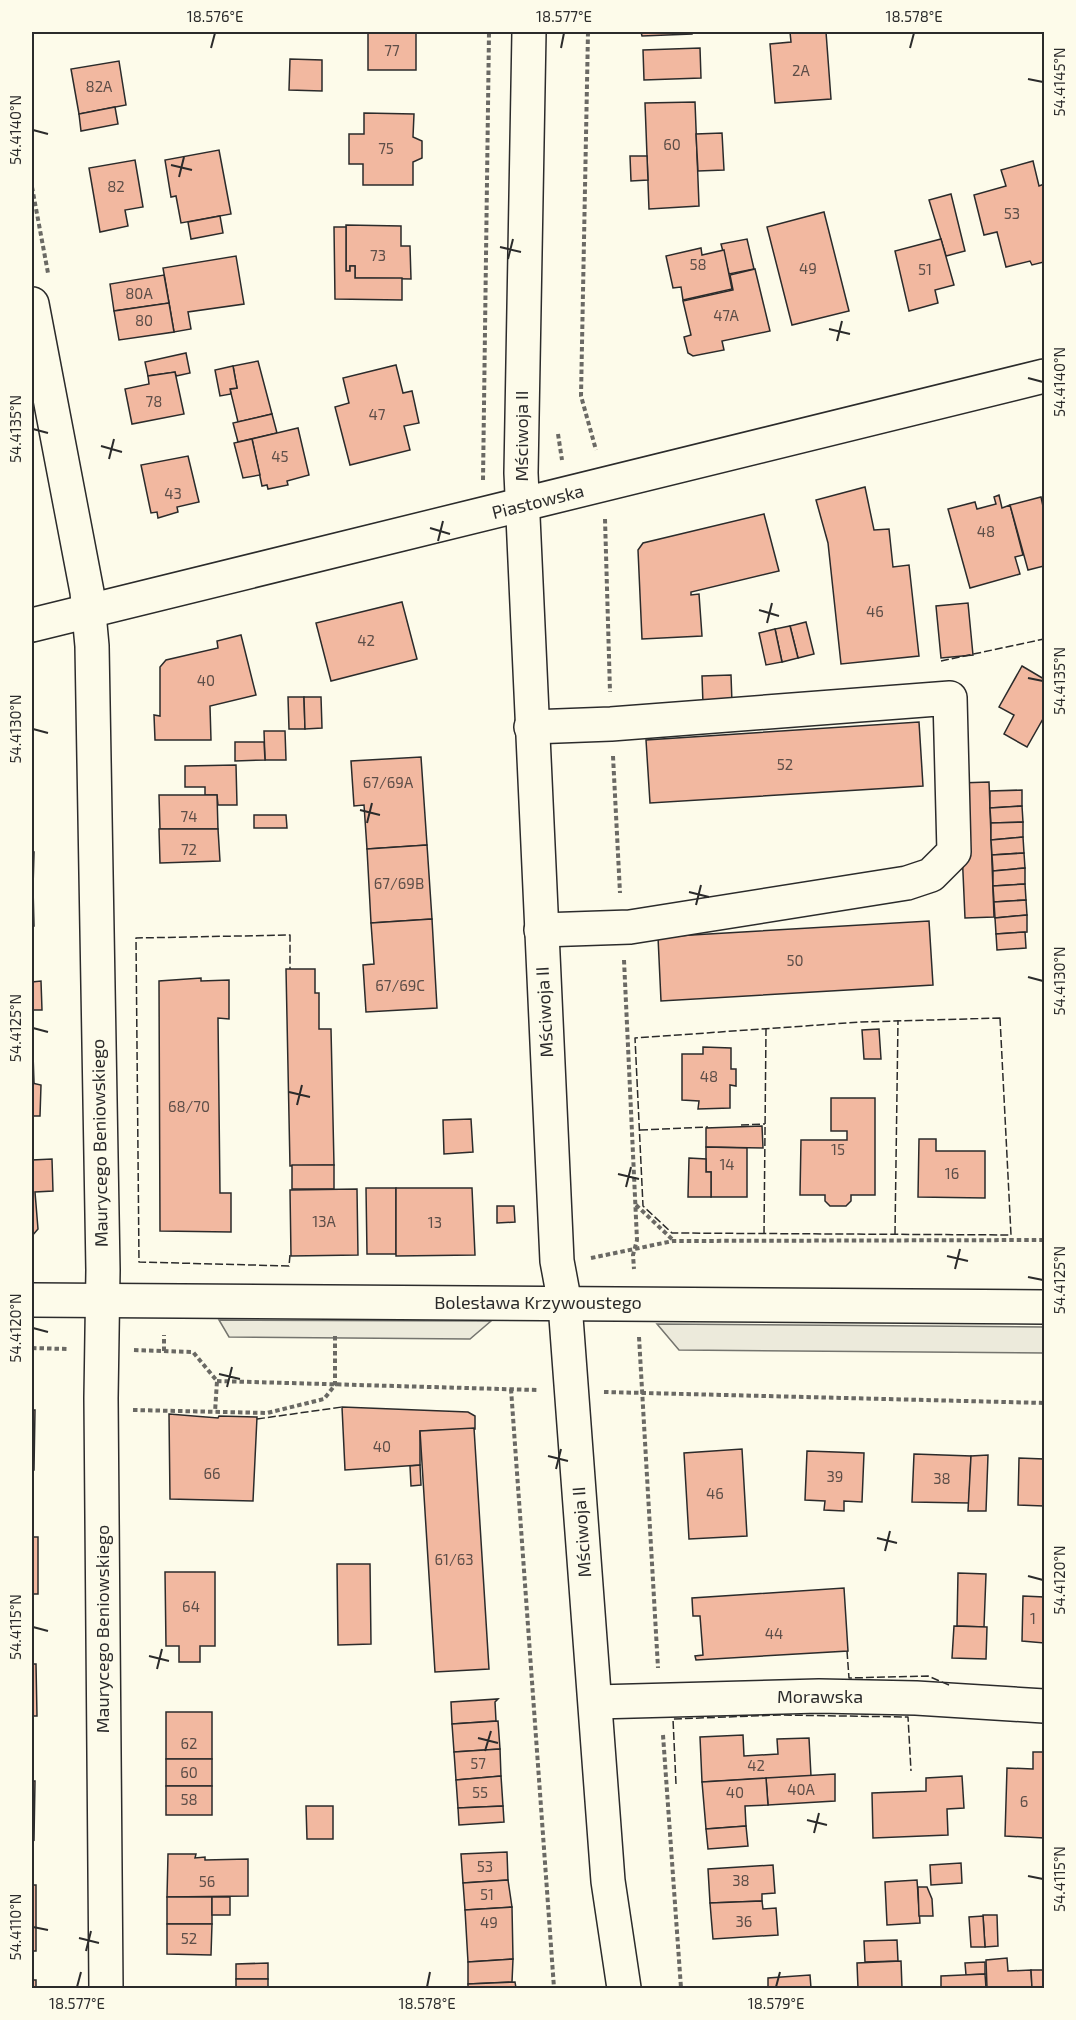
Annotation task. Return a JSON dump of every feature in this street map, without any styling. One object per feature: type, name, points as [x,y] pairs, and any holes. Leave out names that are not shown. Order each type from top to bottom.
[{"type":"street","name":"Mściwoja II","points":[[529,32],[522,506],[531,727],[557,1261],[565,1304],[608,1881],[624,1989]]},
{"type":"street","name":"Maurycego Beniowskiego","points":[[32,304],[89,611],[102,1301],[106,1989]]},
{"type":"street","name":"Piastowska","points":[[32,626],[522,506],[601,470],[1044,376]]},
{"type":"street","points":[[531,727],[611,724],[950,698],[954,852],[931,875],[907,883],[622,927],[541,930]]},
{"type":"street","name":"Bolesława Krzywoustego","points":[[32,1300],[1044,1307]]},
{"type":"street","name":"Morawska","points":[[596,1702],[819,1696],[916,1698],[1044,1706]]},
{"type":"path","points":[[483,481],[489,32]]},
{"type":"path","points":[[588,32],[582,396],[607,498],[605,522],[611,724],[636,1205],[637,1240],[633,1255]]},
{"type":"path","points":[[636,1205],[673,1241]]},
{"type":"path","points":[[590,1258],[673,1241],[1044,1240]]},
{"type":"path","points":[[133,1410],[267,1413],[324,1399],[335,1384],[335,1302]]},
{"type":"path","points":[[193,1352],[217,1382],[215,1412]]},
{"type":"path","points":[[217,1382],[1044,1403]]},
{"type":"path","points":[[511,1389],[554,1989]]},
{"type":"shaded area","points":[[219,1320],[491,1321],[470,1339],[229,1337]]},
{"type":"shaded area","points":[[657,1324],[1044,1327],[1044,1353],[679,1350]]},
{"type":"building","points":[[368,32],[416,32],[416,70],[368,70]]},
{"type":"building","points":[[641,32],[692,32],[692,34],[642,36]]},
{"type":"building","points":[[790,32],[826,32],[831,99],[775,103],[770,44],[791,42]]},
{"type":"building","points":[[700,48],[701,78],[644,80],[643,50]]},
{"type":"building","points":[[290,59],[322,60],[322,91],[289,90]]},
{"type":"building","points":[[119,61],[126,105],[79,114],[71,69]]},
{"type":"building","points":[[695,102],[699,206],[649,209],[645,103]]},
{"type":"building","points":[[115,107],[118,124],[81,131],[79,114]]},
{"type":"building","points":[[364,113],[414,114],[413,137],[422,141],[422,158],[413,162],[413,185],[363,185],[363,164],[349,164],[349,134],[364,134]]},
{"type":"building","points":[[722,133],[724,170],[698,171],[696,134]]},
{"type":"building","points":[[219,150],[231,214],[181,223],[176,196],[171,197],[165,160]]},
{"type":"building","points":[[630,156],[647,156],[648,180],[631,181]]},
{"type":"building","points":[[135,160],[143,207],[125,210],[128,226],[100,232],[89,168]]},
{"type":"building","points":[[1033,161],[1039,186],[1044,184],[1044,262],[1032,265],[1030,261],[1006,267],[997,232],[984,235],[974,195],[1006,186],[1001,170]]},
{"type":"building","points":[[951,194],[965,251],[946,256],[929,200]]},
{"type":"building","points":[[824,212],[849,311],[792,325],[767,227]]},
{"type":"building","points":[[220,216],[223,233],[191,239],[188,222]]},
{"type":"building","points":[[346,225],[401,226],[401,246],[410,246],[411,279],[355,278],[355,266],[350,266],[350,271],[346,271]]},
{"type":"building","points":[[334,227],[346,227],[346,271],[350,271],[350,266],[355,266],[355,278],[402,278],[402,300],[335,299]]},
{"type":"building","points":[[747,239],[754,269],[729,274],[721,244]]},
{"type":"building","points":[[941,239],[954,285],[935,290],[938,303],[909,311],[895,251]]},
{"type":"building","points":[[701,248],[702,255],[724,250],[732,289],[683,300],[681,287],[673,288],[666,256]]},
{"type":"building","points":[[236,256],[244,304],[188,312],[191,329],[174,332],[163,268]]},
{"type":"building","points":[[755,269],[770,331],[722,341],[724,350],[693,356],[688,353],[684,337],[691,335],[683,301],[733,290],[730,275]]},
{"type":"building","points":[[164,275],[169,303],[114,311],[110,284]]},
{"type":"building","points":[[169,303],[174,332],[119,340],[114,311]]},
{"type":"building","points":[[186,353],[190,373],[176,376],[175,372],[148,376],[145,362]]},
{"type":"building","points":[[258,361],[272,414],[238,422],[230,389],[237,388],[233,366]]},
{"type":"building","points":[[396,365],[403,393],[412,391],[419,423],[404,426],[410,450],[350,465],[335,407],[349,403],[343,378]]},
{"type":"building","points":[[233,366],[237,388],[230,389],[231,394],[220,396],[215,370]]},
{"type":"building","points":[[175,372],[184,414],[132,424],[125,389],[149,384],[148,376]]},
{"type":"building","points":[[272,414],[277,433],[238,442],[233,423]]},
{"type":"building","points":[[298,428],[309,475],[287,481],[288,485],[268,489],[267,485],[262,486],[252,439]]},
{"type":"building","points":[[252,439],[260,475],[243,478],[234,443]]},
{"type":"building","points":[[188,456],[199,502],[177,507],[178,512],[158,518],[157,512],[151,513],[141,465]]},
{"type":"building","points":[[865,487],[874,530],[889,529],[893,567],[909,565],[919,656],[841,664],[828,543],[816,500]]},
{"type":"building","points":[[999,495],[1002,508],[1010,505],[1023,555],[1015,557],[1020,574],[970,588],[948,509],[975,502],[977,509],[996,504],[994,497]]},
{"type":"building","points":[[1041,497],[1044,511],[1044,566],[1028,570],[1010,505]]},
{"type":"building","points":[[764,514],[779,571],[691,592],[691,595],[699,594],[702,636],[642,639],[638,550],[643,543]]},
{"type":"building","points":[[402,602],[417,659],[331,681],[316,623]]},
{"type":"building","points":[[968,603],[973,655],[941,658],[936,606]]},
{"type":"building","points":[[806,622],[814,654],[798,658],[790,626]]},
{"type":"building","points":[[790,626],[798,658],[782,662],[775,629]]},
{"type":"building","points":[[775,629],[782,662],[766,665],[759,633]]},
{"type":"building","points":[[241,635],[256,695],[210,706],[211,740],[155,740],[154,715],[160,716],[160,667],[166,660],[218,648],[217,641]]},
{"type":"building","points":[[1022,666],[1044,679],[1044,717],[1027,747],[1004,734],[1014,715],[999,707]]},
{"type":"building","points":[[731,675],[732,703],[703,704],[702,676]]},
{"type":"building","points":[[288,697],[304,697],[305,729],[289,729]]},
{"type":"building","points":[[304,697],[321,697],[322,728],[305,729]]},
{"type":"building","points":[[919,722],[923,786],[650,803],[646,740]]},
{"type":"building","points":[[264,731],[285,731],[286,760],[265,760]]},
{"type":"building","points":[[235,742],[264,742],[265,760],[235,761]]},
{"type":"building","points":[[421,757],[427,845],[367,849],[364,805],[354,806],[351,761]]},
{"type":"building","points":[[236,765],[237,805],[218,805],[217,795],[205,795],[205,787],[185,787],[185,766]]},
{"type":"building","points":[[989,782],[994,917],[965,918],[959,783]]},
{"type":"building","points":[[1022,790],[1022,806],[990,808],[990,791]]},
{"type":"building","points":[[159,795],[217,795],[218,829],[160,829]]},
{"type":"building","points":[[1022,806],[1023,822],[991,823],[990,808]]},
{"type":"building","points":[[254,815],[286,815],[287,828],[254,828]]},
{"type":"building","points":[[1023,822],[1023,837],[991,840],[991,823]]},
{"type":"building","points":[[159,829],[218,829],[220,861],[160,863]]},
{"type":"building","points":[[1023,837],[1024,853],[992,855],[991,840]]},
{"type":"building","points":[[427,845],[432,919],[371,923],[367,849]]},
{"type":"building","points":[[32,852],[34,852],[33,888],[32,888]]},
{"type":"building","points":[[1024,853],[1025,868],[993,871],[992,855]]},
{"type":"building","points":[[1025,868],[1025,884],[993,886],[993,871]]},
{"type":"building","points":[[1025,884],[1026,900],[994,902],[993,886]]},
{"type":"building","points":[[33,888],[34,926],[32,926]]},
{"type":"building","points":[[1026,900],[1027,915],[995,918],[994,902]]},
{"type":"building","points":[[1027,915],[1027,932],[996,934],[995,918]]},
{"type":"building","points":[[432,919],[437,1008],[366,1012],[363,965],[374,964],[371,923]]},
{"type":"building","points":[[929,921],[933,985],[661,1001],[658,937]]},
{"type":"building","points":[[1025,932],[1026,948],[997,950],[996,934]]},
{"type":"building","points":[[286,969],[315,969],[315,993],[319,993],[319,1029],[331,1029],[334,1165],[290,1166]]},
{"type":"building","points":[[201,978],[201,981],[229,980],[229,1019],[218,1018],[220,1193],[231,1193],[231,1232],[160,1231],[159,981]]},
{"type":"building","points":[[41,981],[42,1010],[32,1010],[32,982]]},
{"type":"building","points":[[32,1024],[34,1083],[32,1083]]},
{"type":"building","points":[[879,1029],[881,1059],[864,1059],[862,1030]]},
{"type":"building","points":[[703,1047],[731,1048],[731,1069],[736,1069],[736,1086],[730,1085],[730,1108],[698,1109],[699,1101],[682,1100],[682,1054],[703,1054]]},
{"type":"building","points":[[32,1083],[41,1085],[40,1116],[32,1116]]},
{"type":"building","points":[[831,1098],[875,1098],[875,1195],[851,1195],[851,1201],[846,1206],[830,1206],[825,1201],[825,1195],[800,1195],[801,1140],[847,1140],[847,1131],[831,1131]]},
{"type":"building","points":[[471,1119],[473,1152],[444,1154],[443,1120]]},
{"type":"building","points":[[762,1126],[763,1148],[706,1147],[706,1128]]},
{"type":"building","points":[[919,1139],[936,1139],[936,1151],[985,1151],[985,1198],[918,1197]]},
{"type":"building","points":[[706,1147],[747,1148],[747,1197],[711,1197],[711,1172],[706,1172]]},
{"type":"building","points":[[689,1158],[706,1159],[706,1172],[711,1172],[711,1197],[688,1197]]},
{"type":"building","points":[[52,1159],[53,1191],[35,1192],[38,1229],[32,1236],[32,1160]]},
{"type":"building","points":[[292,1165],[334,1165],[334,1189],[292,1189]]},
{"type":"building","points":[[366,1188],[396,1188],[396,1254],[367,1254]]},
{"type":"building","points":[[396,1188],[472,1188],[475,1255],[396,1256]]},
{"type":"building","points":[[357,1189],[358,1255],[291,1256],[290,1190]]},
{"type":"building","points":[[497,1206],[514,1206],[515,1222],[497,1223]]},
{"type":"building","points":[[342,1407],[468,1412],[475,1416],[475,1429],[420,1431],[420,1465],[345,1470]]},
{"type":"building","points":[[32,1410],[35,1410],[34,1470],[32,1470]]},
{"type":"building","points":[[169,1414],[218,1418],[219,1416],[257,1417],[253,1501],[170,1499]]},
{"type":"building","points":[[474,1428],[489,1669],[435,1672],[420,1431]]},
{"type":"building","points":[[742,1449],[747,1536],[689,1539],[684,1453]]},
{"type":"building","points":[[807,1451],[864,1453],[862,1502],[844,1501],[844,1511],[824,1510],[825,1501],[805,1500]]},
{"type":"building","points":[[914,1454],[971,1456],[969,1503],[912,1502]]},
{"type":"building","points":[[988,1455],[986,1511],[968,1511],[971,1456]]},
{"type":"building","points":[[1019,1458],[1044,1459],[1044,1506],[1018,1505]]},
{"type":"building","points":[[420,1465],[421,1485],[411,1486],[410,1466]]},
{"type":"building","points":[[32,1537],[38,1537],[38,1594],[32,1594]]},
{"type":"building","points":[[337,1564],[370,1564],[371,1644],[338,1645]]},
{"type":"building","points":[[165,1572],[215,1572],[215,1646],[200,1646],[200,1662],[179,1662],[179,1646],[166,1646]]},
{"type":"building","points":[[958,1573],[986,1574],[984,1627],[957,1626]]},
{"type":"building","points":[[844,1588],[848,1651],[696,1660],[695,1656],[703,1655],[700,1616],[693,1616],[692,1598]]},
{"type":"building","points":[[1023,1596],[1044,1597],[1044,1643],[1022,1641]]},
{"type":"building","points":[[954,1626],[987,1627],[986,1659],[952,1658]]},
{"type":"building","points":[[32,1664],[36,1664],[37,1716],[32,1716]]},
{"type":"building","points":[[498,1699],[495,1702],[496,1721],[452,1724],[451,1702]]},
{"type":"building","points":[[166,1712],[212,1712],[212,1759],[166,1759]]},
{"type":"building","points":[[498,1721],[500,1749],[454,1752],[452,1724]]},
{"type":"building","points":[[743,1735],[744,1756],[778,1754],[777,1739],[809,1738],[811,1776],[702,1782],[700,1737]]},
{"type":"building","points":[[500,1749],[501,1776],[456,1780],[454,1752]]},
{"type":"building","points":[[1033,1752],[1044,1752],[1044,1838],[1005,1836],[1007,1768],[1033,1769]]},
{"type":"building","points":[[166,1759],[212,1759],[212,1786],[166,1786]]},
{"type":"building","points":[[835,1774],[835,1801],[768,1805],[766,1778]]},
{"type":"building","points":[[501,1776],[503,1806],[458,1808],[456,1780]]},
{"type":"building","points":[[962,1776],[964,1808],[947,1809],[948,1835],[873,1838],[872,1793],[926,1791],[926,1778]]},
{"type":"building","points":[[766,1778],[768,1805],[745,1806],[746,1826],[706,1829],[702,1782]]},
{"type":"building","points":[[32,1781],[35,1781],[34,1840],[32,1839]]},
{"type":"building","points":[[166,1786],[212,1786],[212,1815],[166,1815]]},
{"type":"building","points":[[306,1806],[333,1806],[333,1839],[307,1839]]},
{"type":"building","points":[[503,1806],[504,1822],[459,1825],[458,1808]]},
{"type":"building","points":[[746,1826],[748,1846],[708,1849],[706,1829]]},
{"type":"building","points":[[507,1852],[508,1880],[463,1883],[461,1854]]},
{"type":"building","points":[[168,1854],[196,1854],[195,1858],[205,1857],[205,1860],[248,1859],[248,1896],[167,1897]]},
{"type":"building","points":[[961,1863],[962,1883],[931,1885],[930,1865]]},
{"type":"building","points":[[773,1865],[775,1893],[762,1894],[762,1901],[710,1903],[708,1869]]},
{"type":"building","points":[[508,1880],[512,1907],[465,1910],[463,1883]]},
{"type":"building","points":[[917,1880],[920,1923],[887,1925],[885,1882]]},
{"type":"building","points":[[32,1885],[36,1885],[36,1951],[32,1951]]},
{"type":"building","points":[[918,1887],[927,1887],[932,1899],[933,1916],[919,1916]]},
{"type":"building","points":[[167,1897],[212,1897],[212,1924],[167,1924]]},
{"type":"building","points":[[212,1897],[230,1897],[230,1915],[212,1915]]},
{"type":"building","points":[[762,1901],[763,1909],[776,1908],[778,1935],[713,1939],[710,1903]]},
{"type":"building","points":[[512,1907],[513,1959],[468,1962],[465,1910]]},
{"type":"building","points":[[983,1915],[997,1915],[998,1946],[985,1947]]},
{"type":"building","points":[[983,1916],[985,1947],[971,1947],[969,1917]]},
{"type":"building","points":[[167,1924],[212,1924],[211,1955],[167,1954]]},
{"type":"building","points":[[897,1940],[898,1961],[865,1962],[864,1941]]},
{"type":"building","points":[[1007,1958],[1008,1971],[1031,1970],[1032,1988],[987,1988],[986,1960]]},
{"type":"building","points":[[513,1959],[512,1982],[468,1984],[468,1962]]},
{"type":"building","points":[[901,1961],[902,1988],[858,1988],[857,1963]]},
{"type":"building","points":[[985,1962],[985,1974],[966,1975],[965,1963]]},
{"type":"building","points":[[268,1963],[268,1979],[236,1979],[236,1964]]},
{"type":"building","points":[[1031,1970],[1044,1970],[1044,1988],[1032,1988]]},
{"type":"building","points":[[985,1974],[986,1988],[941,1988],[941,1976]]},
{"type":"building","points":[[810,1975],[811,1988],[768,1988],[768,1978]]},
{"type":"building","points":[[236,1979],[268,1979],[268,1988],[236,1988]]},
{"type":"building","points":[[32,1980],[36,1980],[36,1988],[32,1988]]},
{"type":"building","points":[[515,1982],[516,1988],[468,1988],[468,1984]]},
{"type":"fence","points":[[941,661],[1044,639]]},
{"type":"fence","points":[[290,969],[290,935],[136,938],[139,1262],[289,1266],[290,1255]]},
{"type":"fence","points":[[1000,1018],[1011,1235],[672,1233],[643,1206],[635,1038],[861,1022],[1000,1018]]},
{"type":"fence","points":[[895,1234],[898,1020]]},
{"type":"fence","points":[[764,1234],[766,1029]]},
{"type":"fence","points":[[741,1125],[765,1124]]},
{"type":"fence","points":[[640,1130],[708,1127]]},
{"type":"fence","points":[[257,1419],[342,1407]]},
{"type":"fence","points":[[847,1651],[849,1678],[928,1676],[949,1685]]},
{"type":"fence","points":[[676,1784],[673,1719],[779,1715],[908,1717],[911,1771]]}]
